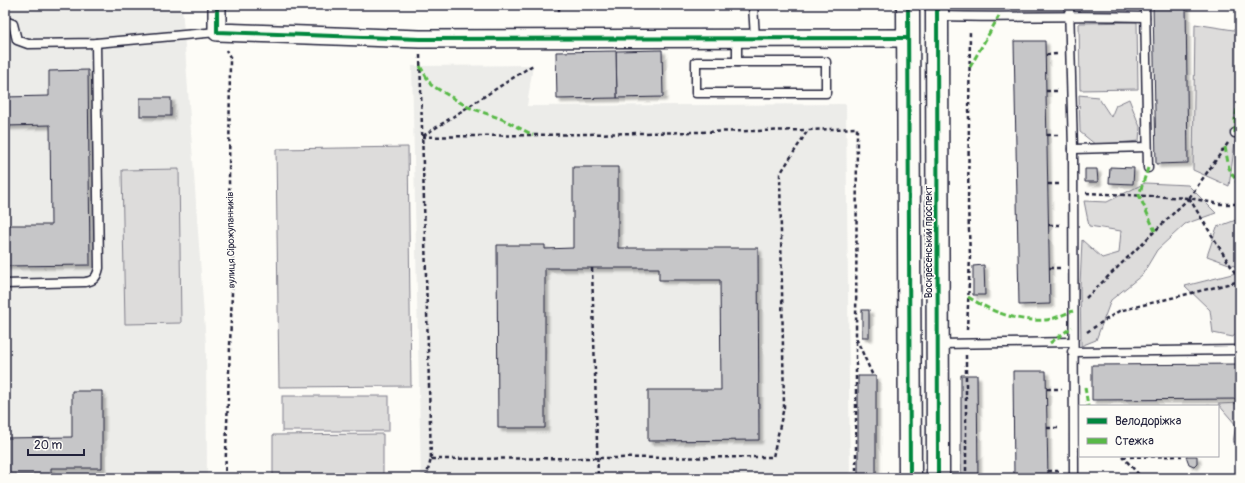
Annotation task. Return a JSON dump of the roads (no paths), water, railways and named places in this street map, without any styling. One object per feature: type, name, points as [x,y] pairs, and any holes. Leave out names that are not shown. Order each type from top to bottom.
[{"type":"main road","name":"Воскресенський проспект","points":[[908,5],[910,478]]},
{"type":"main road","name":"Воскресенський проспект","points":[[937,10],[938,478]]},
{"type":"street","points":[[217,5],[217,32],[420,39],[908,38]]},
{"type":"lane","points":[[753,5],[755,38]]},
{"type":"lane","points":[[1069,5],[1068,15],[1073,149],[1072,352],[1074,478]]},
{"type":"lane","points":[[1145,5],[1148,168]]},
{"type":"lane","points":[[937,10],[970,17],[1068,15],[1145,17]]},
{"type":"lane","points":[[5,21],[13,24],[17,40],[21,43],[96,43],[217,32]]},
{"type":"lane","points":[[737,38],[737,62]]},
{"type":"lane","points":[[5,284],[85,282],[92,281],[97,276],[99,268],[96,43]]},
{"type":"lane","points":[[696,62],[737,62],[826,62],[826,93],[696,93],[696,62]]},
{"type":"lane","points":[[1073,149],[1147,147]]},
{"type":"lane","points":[[937,344],[1072,342]]},
{"type":"lane","points":[[1072,352],[1240,350]]}]
